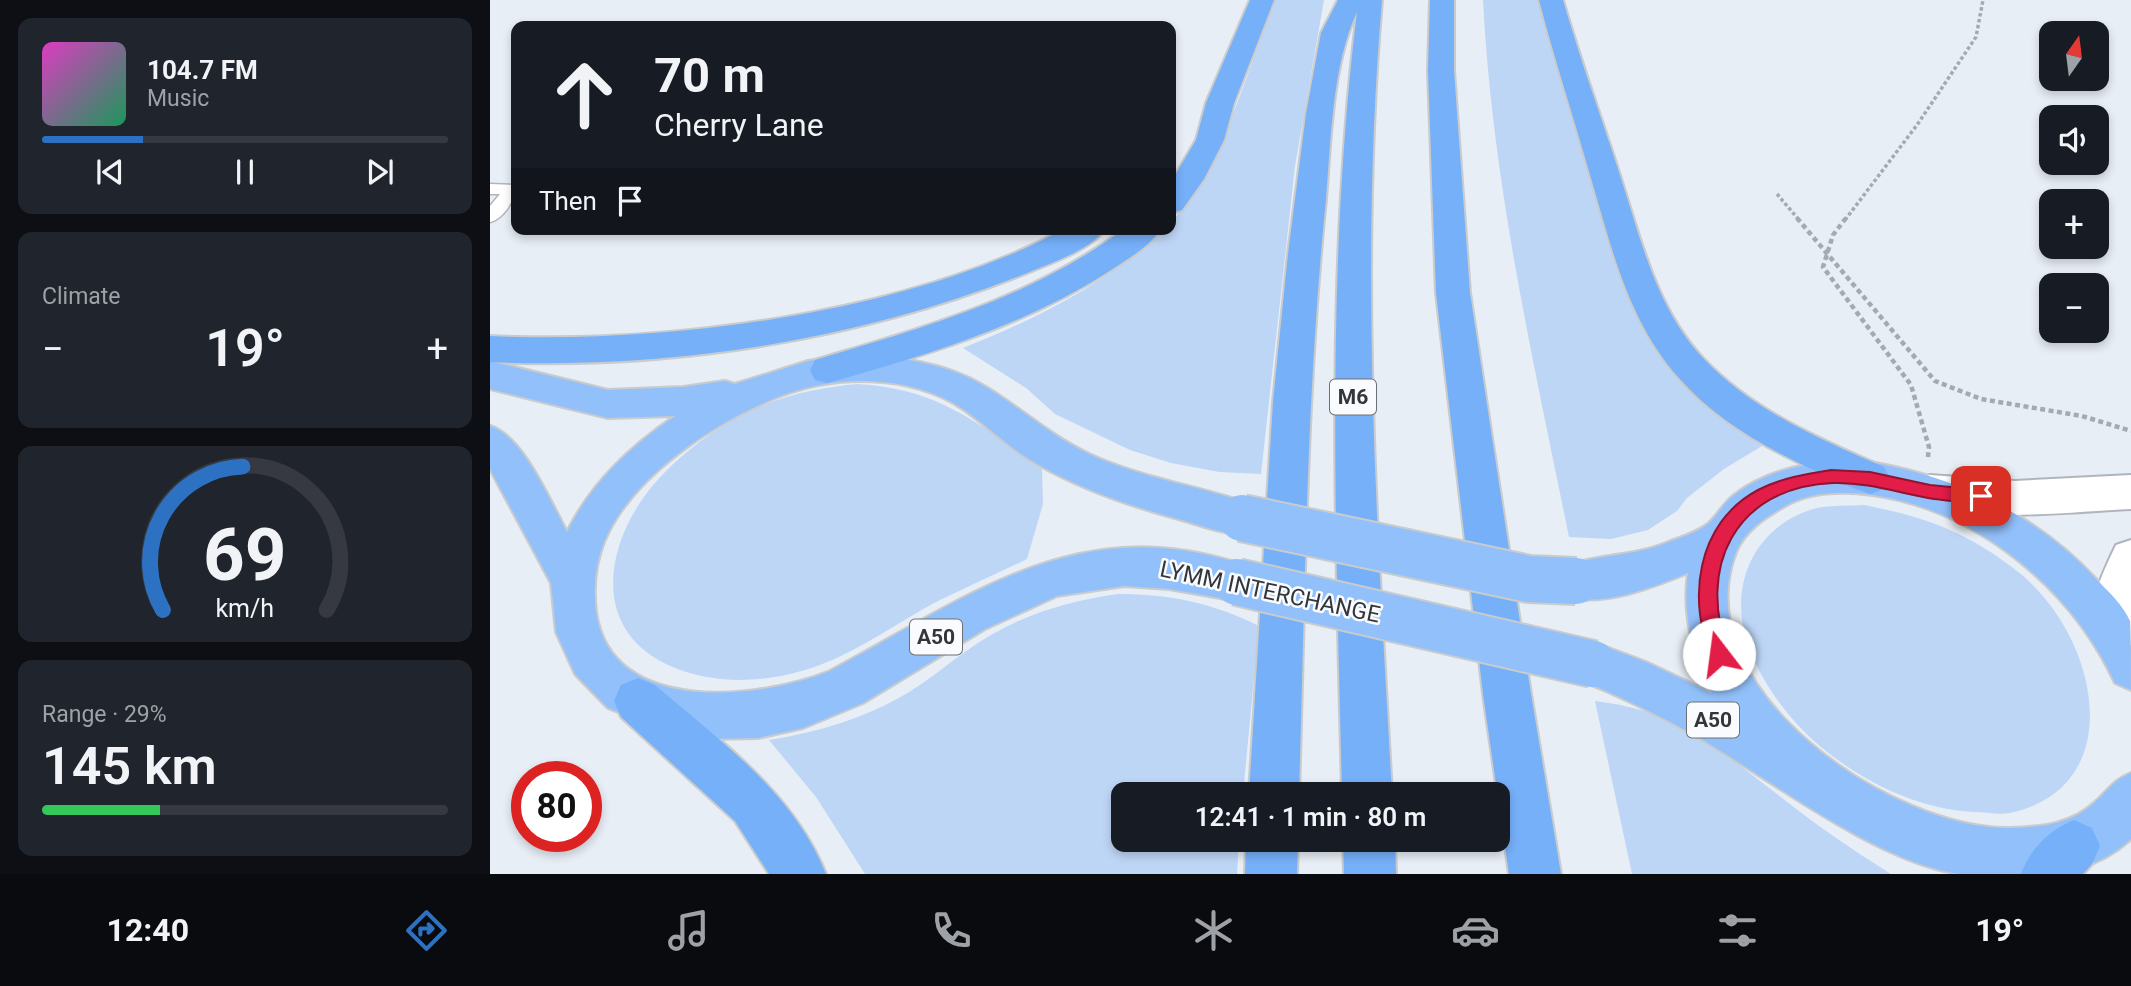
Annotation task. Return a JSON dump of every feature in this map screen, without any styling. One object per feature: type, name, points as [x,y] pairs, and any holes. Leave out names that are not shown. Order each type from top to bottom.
[{"type":"highway","points":[[1176,196],[1189,179],[1210,140],[1220,103],[1262,0]]},
{"type":"highway","points":[[1275,782],[1292,402],[1304,254],[1320,114],[1334,33],[1350,0]]},
{"type":"highway","name":"M6","points":[[1367,782],[1352,373],[1356,149],[1370,0]]},
{"type":"highway","points":[[1442,0],[1441,71],[1452,293],[1507,694],[1535,874]]},
{"type":"highway","points":[[1551,0],[1639,281],[1656,320],[1691,368],[1719,394],[1755,420],[1829,461],[1870,478]]},
{"type":"highway","points":[[1176,160],[1220,103]]},
{"type":"highway","points":[[490,349],[542,352],[616,350],[720,339],[914,299],[1012,266],[1079,235]]},
{"type":"highway","points":[[828,370],[962,330],[1014,311],[1094,269],[1137,235]]},
{"type":"highway","name":"LYMM INTERCHANGE","points":[[1720,538],[1676,560],[1625,577],[1576,581],[1530,579],[1242,518],[1146,494],[1051,454],[966,393],[938,380],[899,370],[828,370],[755,391],[702,416],[634,469],[594,523],[582,549],[573,581],[575,623],[586,656],[613,685],[638,701],[676,713],[727,718],[772,713],[803,705],[883,670],[988,605],[1059,576],[1103,569],[1146,567],[1187,571],[1593,664],[1622,674],[1692,708],[1877,821],[1933,844],[1988,856],[2034,855],[2060,860],[2102,831],[2125,809],[2131,798]]},
{"type":"highway","name":"A50","points":[[490,375],[608,404],[682,401],[755,391]]},
{"type":"highway","name":"A50","points":[[490,442],[504,458],[573,581]]},
{"type":"highway","name":"LYMM INTERCHANGE","points":[[1826,789],[1785,752],[1749,713],[1727,674],[1712,635],[1707,599],[1709,567],[1720,538],[1738,514],[1774,491],[1795,483],[1831,477],[1928,480],[2012,533],[2050,562],[2085,596],[2122,651]]},
{"type":"highway","points":[[638,701],[753,803],[800,874]]},
{"type":"highway","points":[[1271,874],[1272,852]]},
{"type":"highway","points":[[1369,852],[1370,874]]},
{"type":"main road","points":[[1928,480],[2015,498],[2131,492]]},
{"type":"main road","points":[[2122,651],[2117,593],[2131,558]]},
{"type":"lane","points":[[490,189],[511,189]]},
{"type":"lane","points":[[490,216],[511,191]]},
{"type":"path","points":[[1928,480],[1930,447],[1911,385],[1867,322],[1832,283],[1823,267],[1833,235],[1917,125],[1976,37],[1983,0]]},
{"type":"path","points":[[1777,194],[1935,381],[1966,396],[2093,417],[2131,431]]},
{"type":"shaded area","points":[[1275,0],[1324,0],[1295,166],[1261,474],[1219,472],[1171,463],[1130,450],[1055,414],[1026,388],[963,348],[1017,325],[1069,298],[1119,267],[1158,235],[1176,235],[1176,216],[1190,198],[1220,145]]},
{"type":"shaded area","points":[[1483,0],[1538,0],[1593,187],[1635,313],[1664,359],[1733,425],[1762,446],[1724,469],[1687,498],[1677,511],[1648,530],[1611,539],[1569,537],[1528,337],[1505,203],[1495,135]]},
{"type":"shaded area","points":[[857,384],[886,387],[934,401],[977,423],[1042,467],[1043,504],[1027,559],[940,600],[833,660],[794,673],[749,680],[704,677],[675,668],[647,653],[628,633],[617,611],[613,586],[616,560],[624,533],[654,484],[700,441],[746,413],[792,395]]},
{"type":"shaded area","points":[[1864,505],[1907,515],[1945,528],[1999,557],[2045,599],[2068,632],[2083,669],[2090,706],[2087,742],[2074,773],[2048,798],[2001,814],[1932,806],[1892,792],[1855,772],[1809,737],[1769,687],[1748,645],[1742,623],[1744,580],[1751,560],[1762,543],[1777,528],[1795,516],[1823,507]]},
{"type":"shaded area","points":[[1118,594],[1173,598],[1225,611],[1259,626],[1244,782],[1111,782],[1111,852],[1238,852],[1237,874],[865,874],[816,797],[769,740],[806,733],[859,717],[916,687],[1000,630],[1038,613]]},
{"type":"shaded area","points":[[1595,701],[1651,713],[1694,733],[1818,825],[1891,874],[1632,874]]},
{"type":"route","points":[[1719,654],[1712,635],[1707,599],[1709,567],[1720,538],[1738,514],[1764,495],[1795,483],[1831,477],[1870,478],[1930,492],[1981,496]]}]
